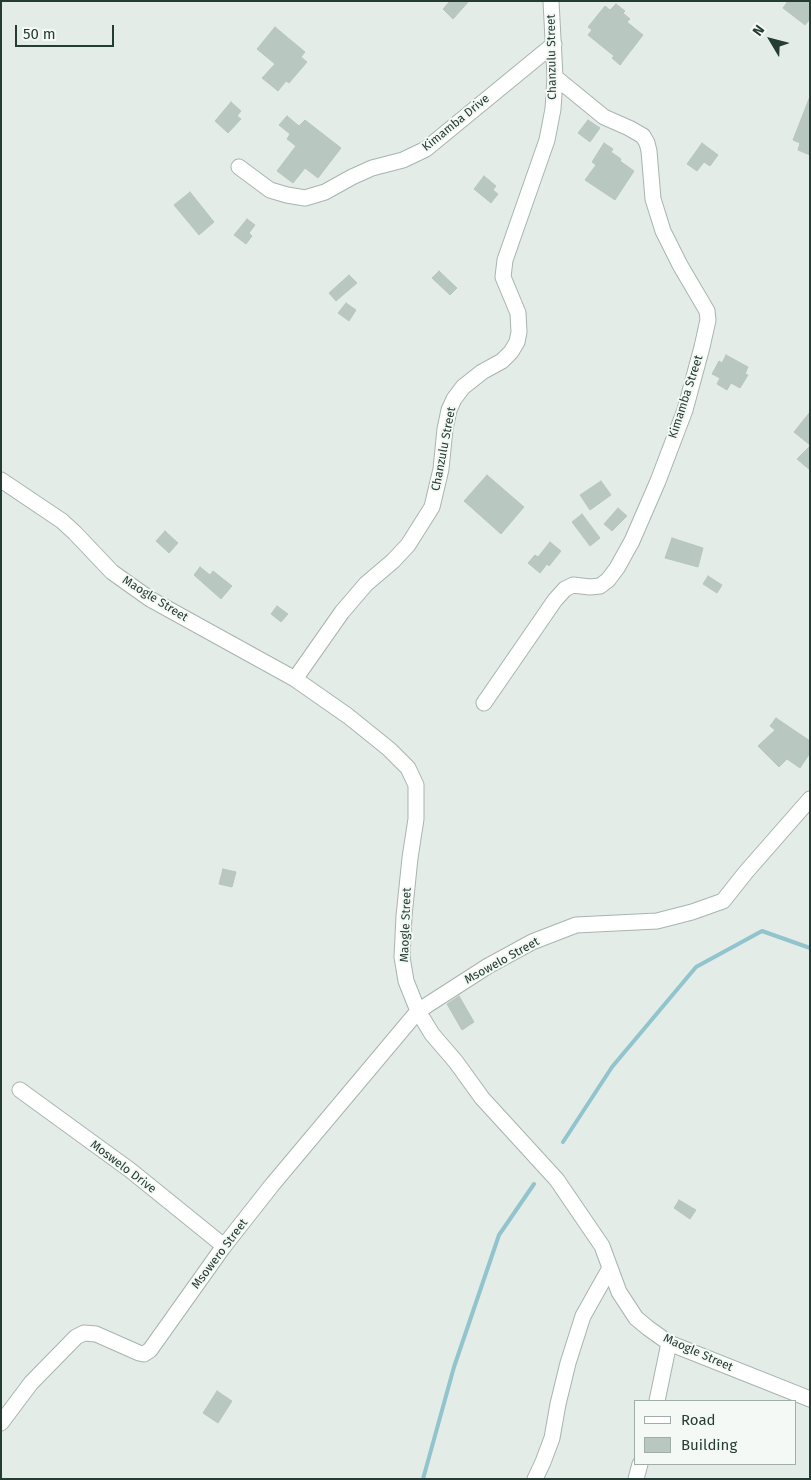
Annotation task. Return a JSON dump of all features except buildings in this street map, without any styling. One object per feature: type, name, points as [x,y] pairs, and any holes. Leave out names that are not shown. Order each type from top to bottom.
[{"type":"street","name":"Chanzulu Street","points":[[295,679],[342,612],[366,584],[393,561],[408,545],[432,507],[441,469],[445,428],[449,410],[454,399],[469,382],[506,357],[517,342],[519,332],[518,313],[503,277],[504,260],[530,192],[547,140],[553,109],[555,76],[551,1]]},
{"type":"street","name":"Kimamba Drive","points":[[239,166],[270,190],[306,198],[325,192],[372,168],[403,160],[426,149],[554,44]]},
{"type":"street","name":"Kimamba Street","points":[[484,703],[560,594],[573,585],[600,586],[608,580],[617,568],[632,541],[658,481],[685,410],[708,320],[707,310],[680,265],[663,231],[653,199],[649,151],[643,136],[604,117],[555,76]]},
{"type":"street","name":"Maogle Street","points":[[1,480],[62,521],[112,572],[150,599],[295,679],[348,716],[389,749],[408,768],[416,785],[416,819],[409,867],[402,957],[406,981],[418,1011],[432,1034],[456,1062],[482,1098],[557,1180],[602,1246],[619,1292],[636,1318],[669,1343],[810,1398]]},
{"type":"street","name":"Msowelo Street","points":[[418,1011],[497,961],[532,942],[576,925],[657,921],[692,912],[723,901],[810,799]]},
{"type":"street","name":"Msowero Street","points":[[1,1423],[31,1383],[76,1337],[84,1333],[96,1334],[139,1353],[144,1354],[150,1350],[224,1246],[325,1121],[418,1011]]},
{"type":"street","name":"Moswelo Drive","points":[[20,1090],[130,1170],[224,1246]]},
{"type":"street","points":[[535,1479],[552,1438],[568,1363],[583,1316],[610,1268]]},
{"type":"street","points":[[656,1400],[669,1343]]},
{"type":"street","points":[[636,1479],[640,1465]]},
{"type":"waterway","points":[[563,1142],[612,1067],[696,967],[762,931],[810,948]]},
{"type":"waterway","points":[[423,1479],[454,1367],[499,1235],[534,1184]]}]
